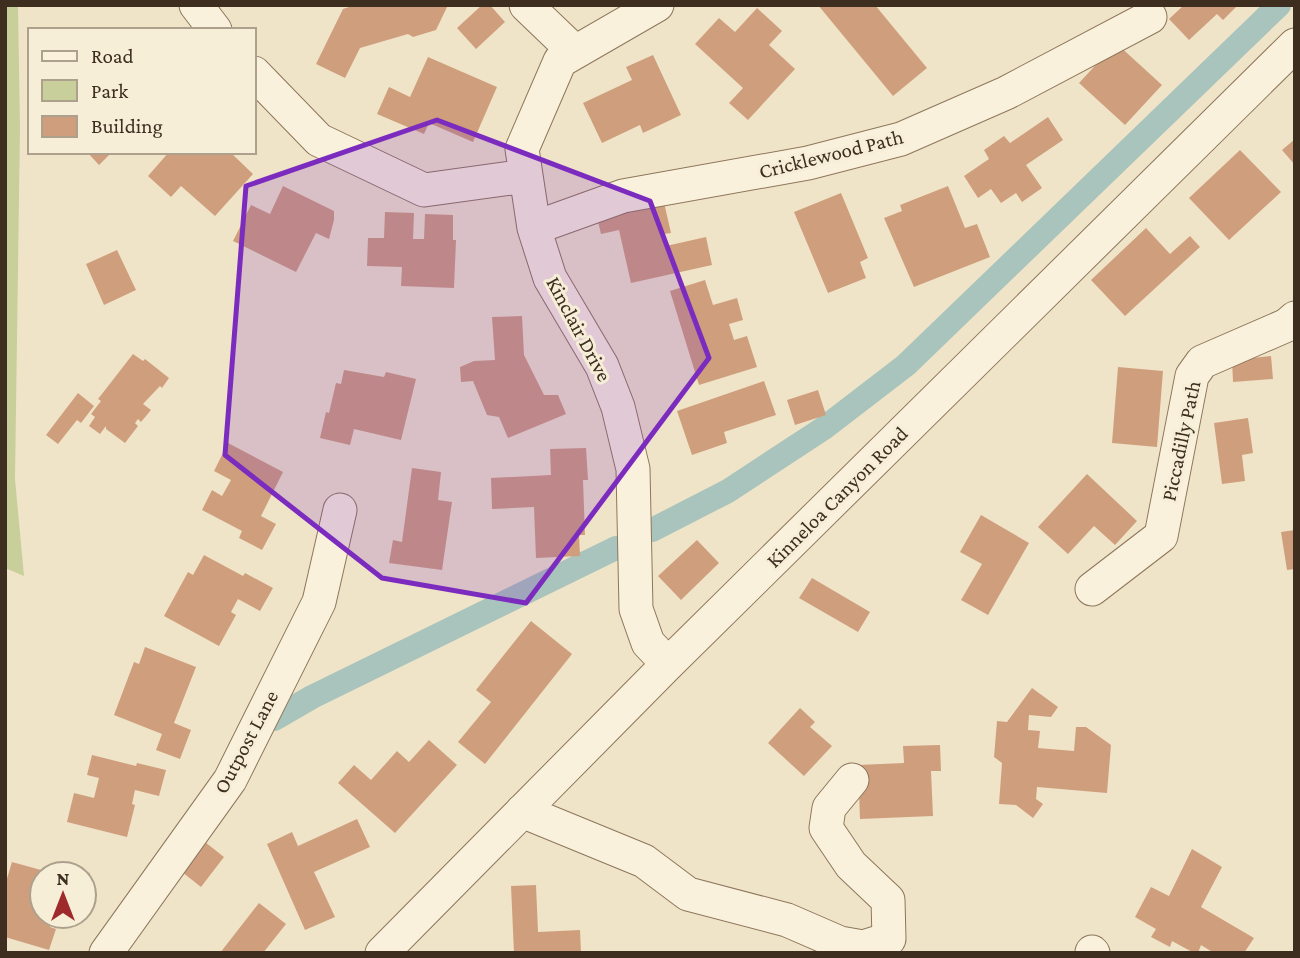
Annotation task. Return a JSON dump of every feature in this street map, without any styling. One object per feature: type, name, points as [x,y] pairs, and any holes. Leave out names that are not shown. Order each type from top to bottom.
[{"type":"street","points":[[196,5],[213,28]]},
{"type":"street","points":[[526,5],[575,52]]},
{"type":"street","name":"Kinclair Drive","points":[[656,5],[560,61],[522,149],[534,228],[550,278],[602,366],[618,407],[633,469],[636,610],[648,643],[668,664]]},
{"type":"street","name":"Cricklewood Path","points":[[534,228],[623,196],[808,163],[901,139],[1006,93],[1150,17]]},
{"type":"street","name":"Kinneloa Canyon Road","points":[[382,953],[668,664],[1295,45]]},
{"type":"street","points":[[256,75],[319,140],[424,190],[526,176]]},
{"type":"street","name":"Piccadilly Path","points":[[1092,589],[1161,536],[1192,376],[1202,362],[1287,325],[1295,318]]},
{"type":"street","name":"Outpost Lane","points":[[106,953],[230,780],[319,602],[340,510]]},
{"type":"street","points":[[522,811],[644,861],[688,894],[787,920],[840,943],[863,947],[889,939],[888,900],[851,865],[826,828],[830,808],[852,780]]},
{"type":"highlighted area","points":[[437,120],[650,201],[709,358],[526,603],[382,578],[225,455],[246,186]]},
{"type":"green space","points":[[5,5],[18,5],[20,128],[15,479],[24,576],[5,568]]},
{"type":"building","points":[[355,5],[448,5],[436,30],[413,37],[408,34],[360,48],[345,78],[316,64],[343,9]]},
{"type":"building","points":[[482,5],[490,5],[505,22],[476,49],[457,28]]},
{"type":"building","points":[[818,5],[875,5],[927,68],[893,96]]},
{"type":"building","points":[[1184,5],[1238,5],[1223,20],[1217,14],[1189,40],[1169,19]]},
{"type":"building","points":[[757,8],[782,31],[769,45],[795,69],[748,120],[729,103],[743,88],[695,44],[719,18],[735,32]]},
{"type":"building","points":[[1116,43],[1162,85],[1125,125],[1079,83]]},
{"type":"building","points":[[653,55],[681,115],[643,133],[640,125],[602,143],[583,103],[632,80],[626,67]]},
{"type":"building","points":[[428,57],[497,87],[473,142],[429,123],[424,134],[377,114],[389,87],[410,97]]},
{"type":"building","points":[[1048,117],[1063,140],[1026,165],[1042,188],[1022,202],[1016,193],[1001,203],[991,189],[978,198],[964,176],[989,159],[984,150],[1004,136],[1010,143]]},
{"type":"building","points":[[1295,139],[1295,165],[1282,150]]},
{"type":"building","points":[[1240,150],[1281,192],[1229,240],[1189,198]]},
{"type":"building","points":[[89,154],[110,154],[99,165]]},
{"type":"building","points":[[167,154],[232,154],[253,174],[215,216],[181,186],[171,197],[148,176]]},
{"type":"building","points":[[283,186],[334,211],[329,239],[316,233],[296,272],[233,241],[251,205],[270,214]]},
{"type":"building","points":[[948,186],[965,228],[977,224],[990,257],[914,287],[884,218],[902,211],[900,205]]},
{"type":"building","points":[[841,193],[868,258],[860,262],[866,278],[828,293],[794,212]]},
{"type":"building","points":[[663,198],[671,233],[663,234],[666,246],[706,237],[712,265],[631,283],[619,230],[601,234],[596,213]]},
{"type":"building","points":[[385,212],[414,213],[413,239],[424,239],[425,214],[453,215],[453,240],[456,240],[454,288],[401,286],[402,267],[367,266],[368,238],[384,238]]},
{"type":"building","points":[[1146,228],[1170,254],[1190,236],[1200,247],[1125,316],[1091,280]]},
{"type":"building","points":[[117,250],[136,290],[104,305],[86,264]]},
{"type":"building","points":[[705,280],[713,305],[737,298],[743,320],[729,324],[734,340],[747,336],[757,367],[699,385],[670,291]]},
{"type":"building","points":[[522,316],[524,355],[544,395],[558,395],[566,414],[508,438],[499,417],[487,415],[473,381],[461,382],[460,367],[474,361],[495,360],[492,317]]},
{"type":"building","points":[[133,354],[143,361],[145,359],[169,378],[162,388],[160,386],[143,404],[151,410],[141,422],[138,419],[135,423],[138,426],[125,443],[106,429],[106,426],[100,434],[89,426],[95,417],[91,414],[101,401],[98,399]]},
{"type":"building","points":[[1271,356],[1273,379],[1233,382],[1232,360]]},
{"type":"building","points":[[1118,367],[1163,371],[1157,447],[1112,443]]},
{"type":"building","points":[[344,370],[384,377],[386,372],[416,379],[401,440],[354,429],[350,445],[320,438],[336,383],[341,384]]},
{"type":"building","points":[[764,381],[776,415],[724,432],[727,443],[692,455],[677,411]]},
{"type":"building","points":[[818,390],[826,415],[795,425],[787,400]]},
{"type":"building","points":[[78,393],[94,406],[81,423],[77,420],[58,444],[46,435]]},
{"type":"building","points":[[1248,418],[1253,453],[1242,455],[1245,481],[1222,484],[1214,423]]},
{"type":"building","points":[[228,443],[283,472],[261,516],[276,524],[262,550],[239,538],[242,531],[202,510],[212,490],[222,496],[231,480],[214,471]]},
{"type":"building","points":[[586,448],[588,480],[583,480],[585,535],[579,535],[580,556],[536,558],[534,507],[492,509],[491,478],[551,475],[550,449]]},
{"type":"building","points":[[412,468],[441,472],[438,500],[452,502],[442,570],[389,563],[393,540],[402,542]]},
{"type":"building","points":[[1087,474],[1137,521],[1115,545],[1094,526],[1068,554],[1038,527]]},
{"type":"building","points":[[981,515],[1029,543],[988,615],[961,600],[982,564],[960,552]]},
{"type":"building","points":[[1295,530],[1295,569],[1287,570],[1281,532]]},
{"type":"building","points":[[697,540],[719,563],[681,600],[658,576]]},
{"type":"building","points":[[204,555],[243,576],[245,573],[273,588],[260,611],[238,599],[231,612],[236,615],[219,646],[164,616],[188,572],[193,575]]},
{"type":"building","points":[[812,578],[870,612],[858,632],[799,598]]},
{"type":"building","points":[[531,621],[572,654],[485,764],[458,742],[491,702],[476,690]]},
{"type":"building","points":[[145,647],[196,667],[174,723],[191,730],[180,759],[156,750],[162,734],[114,715],[134,662],[139,664]]},
{"type":"building","points":[[1032,688],[1058,707],[1051,717],[1029,715],[1028,730],[1040,731],[1038,748],[1074,751],[1076,727],[1086,727],[1111,745],[1107,793],[1037,787],[1036,799],[1043,804],[1033,818],[1016,805],[999,804],[1002,763],[994,757],[997,721],[1007,722]]},
{"type":"building","points":[[800,708],[815,722],[810,727],[832,746],[804,776],[768,743]]},
{"type":"building","points":[[429,740],[457,765],[395,833],[338,783],[354,765],[371,780],[397,751],[409,762]]},
{"type":"building","points":[[940,745],[941,771],[931,771],[933,816],[860,819],[858,765],[904,763],[903,746]]},
{"type":"building","points":[[92,755],[166,770],[159,796],[135,790],[132,804],[135,805],[127,837],[67,822],[74,793],[94,798],[99,778],[87,775]]},
{"type":"building","points":[[357,819],[370,847],[314,872],[335,917],[305,930],[267,844],[292,832],[298,846]]},
{"type":"building","points":[[205,842],[224,857],[201,887],[182,872]]},
{"type":"building","points":[[1192,849],[1222,867],[1201,907],[1254,938],[1244,953],[1214,953],[1201,945],[1198,953],[1194,953],[1172,941],[1170,947],[1151,937],[1156,929],[1135,917],[1151,887],[1169,896]]},
{"type":"building","points":[[12,862],[28,866],[28,930],[56,930],[49,950],[5,937],[5,885]]},
{"type":"building","points":[[536,885],[538,932],[580,930],[581,953],[514,953],[511,886]]},
{"type":"building","points":[[259,903],[286,924],[263,953],[220,953]]},
{"type":"waterway","points":[[652,530],[728,491],[824,428],[906,365],[1279,5]]},
{"type":"waterway","points":[[274,719],[312,697],[616,548]]}]
